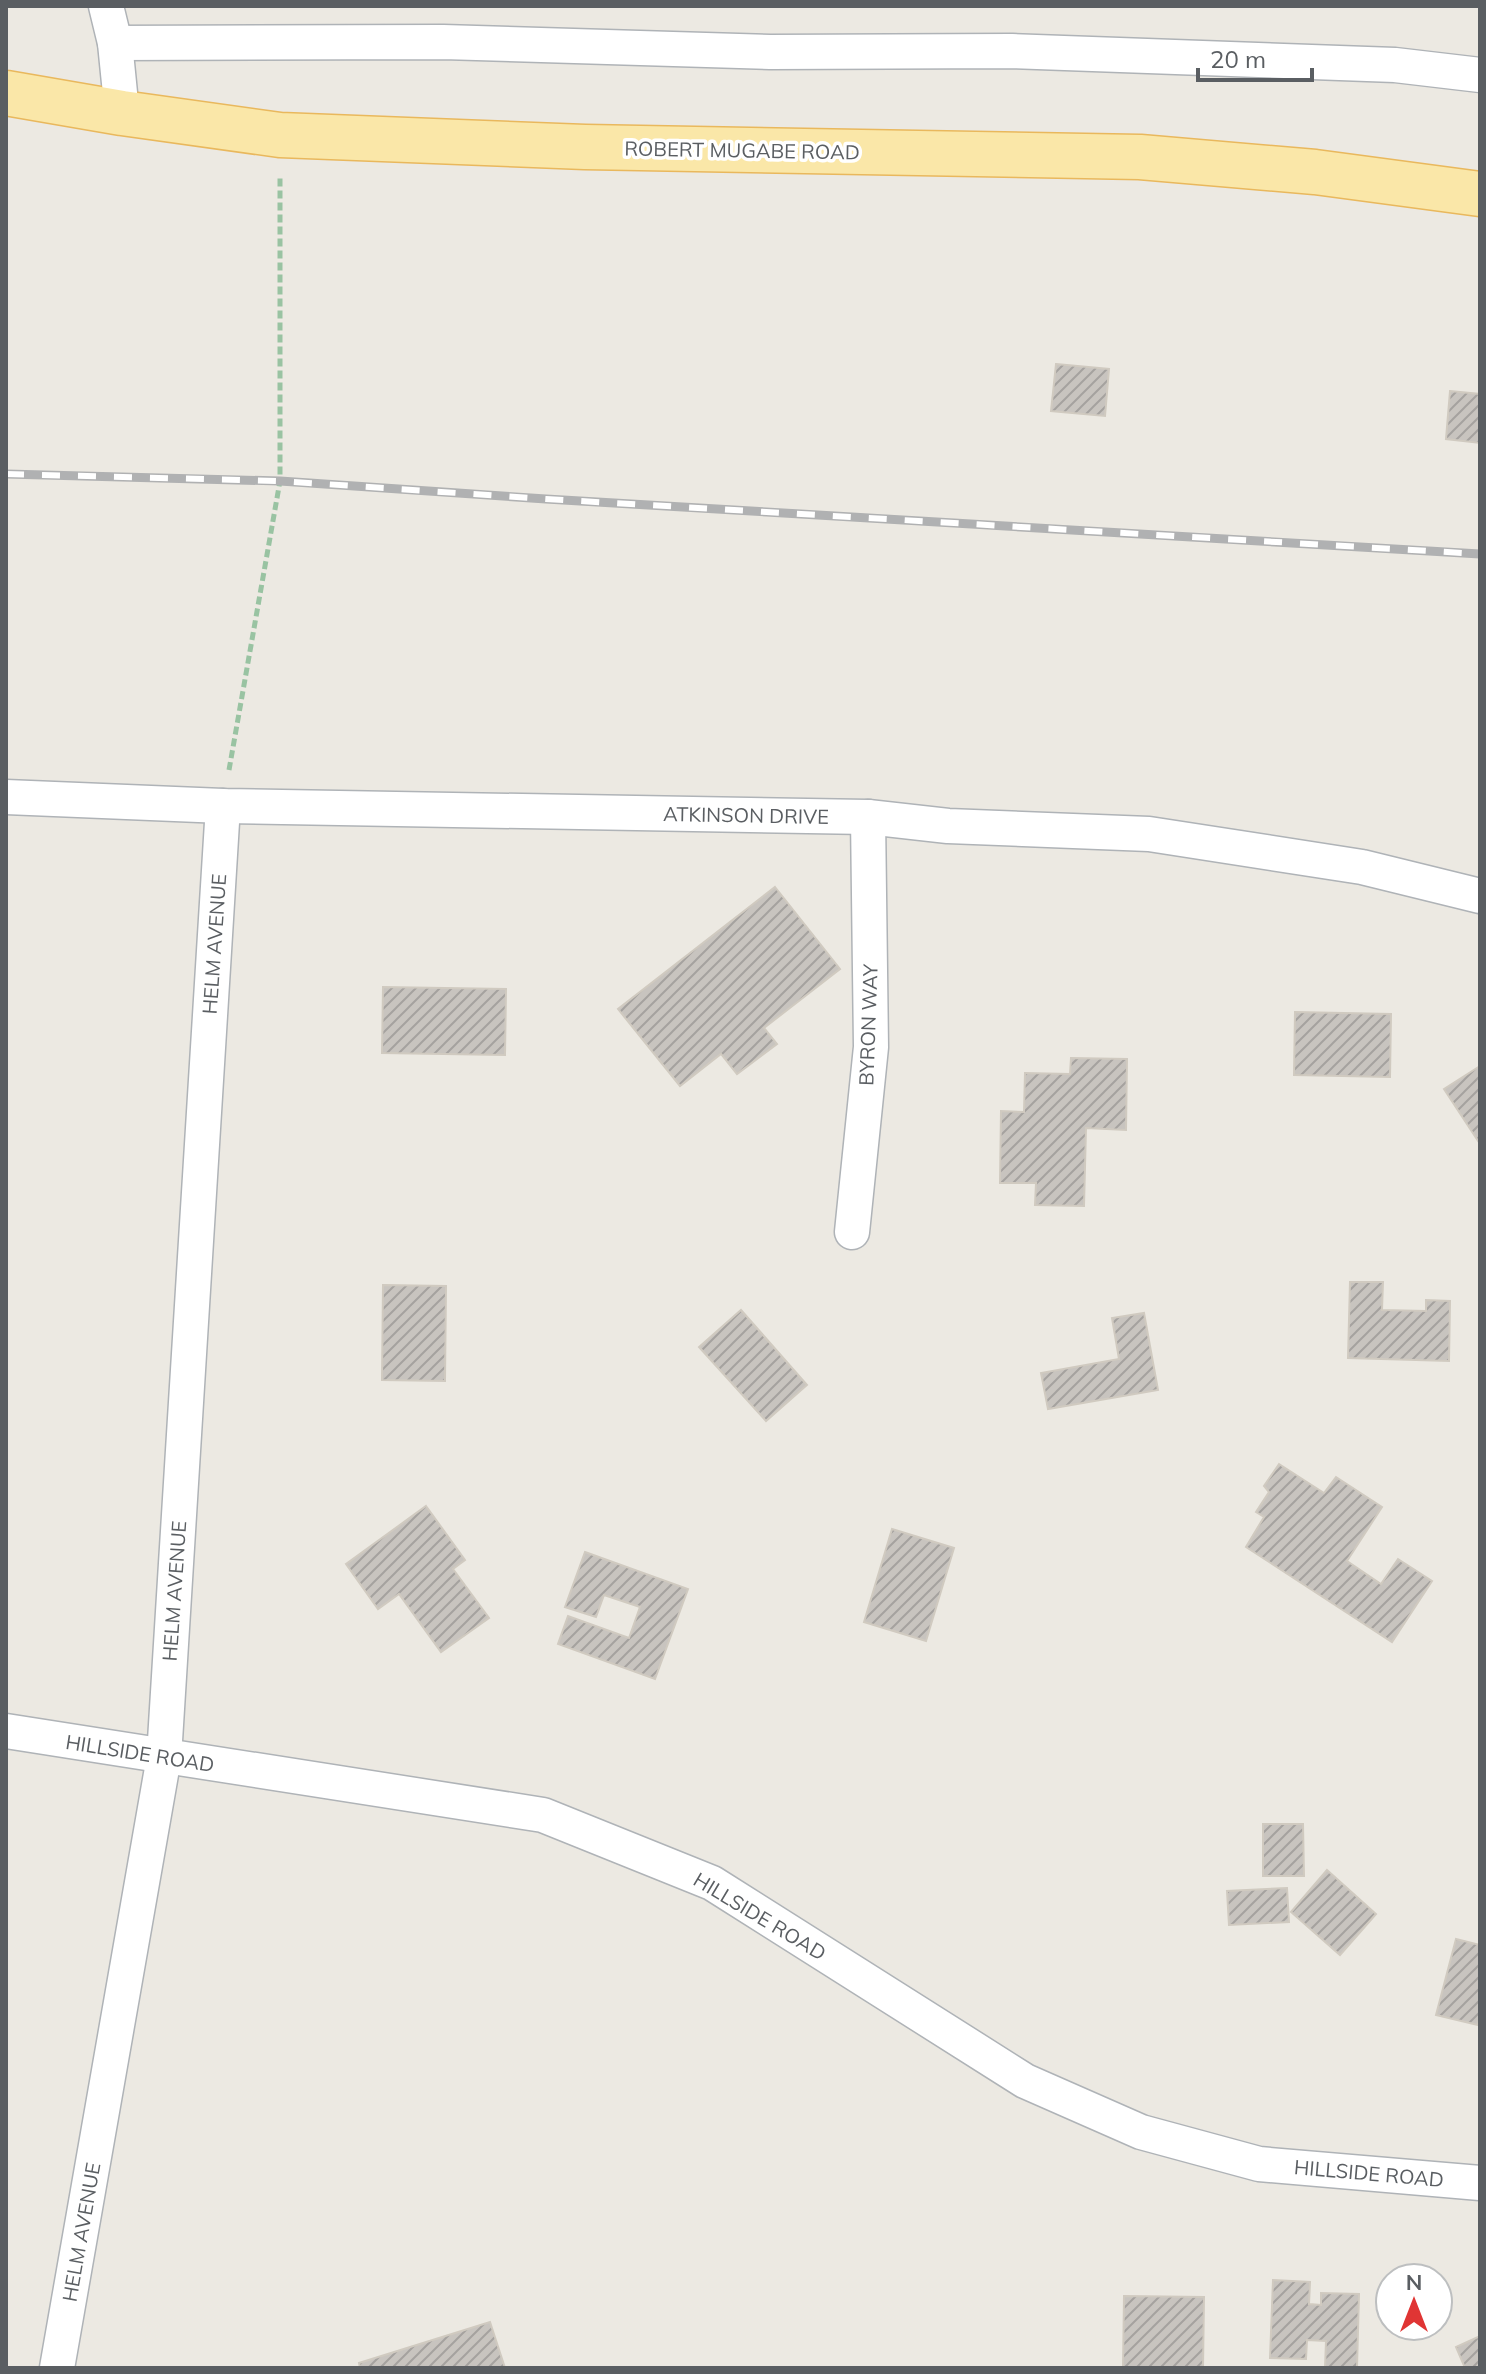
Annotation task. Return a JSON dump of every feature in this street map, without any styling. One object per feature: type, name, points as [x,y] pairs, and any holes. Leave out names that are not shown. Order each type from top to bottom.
[{"type":"main road","name":"ROBERT MUGABE ROAD","points":[[6,93],[280,135],[601,147],[1140,157],[1315,172],[1480,194]]},
{"type":"street","points":[[106,6],[115,43],[122,113]]},
{"type":"street","points":[[115,43],[443,42],[770,52],[1012,51],[1395,65],[1480,75]]},
{"type":"street","name":"ATKINSON DRIVE","points":[[6,797],[223,806],[868,817],[948,826],[1149,834],[1362,867],[1480,896]]},
{"type":"street","name":"HELM AVENUE","points":[[57,2368],[164,1757],[223,806]]},
{"type":"street","name":"BYRON WAY","points":[[852,1232],[871,1047],[868,817]]},
{"type":"street","name":"HILLSIDE ROAD","points":[[6,1731],[543,1815],[712,1883],[1025,2081],[1141,2132],[1259,2164],[1480,2183]]},
{"type":"path","points":[[223,806],[280,481],[280,135]]},
{"type":"building","points":[[1056,364],[1109,369],[1105,416],[1051,411]]},
{"type":"building","points":[[1450,391],[1480,394],[1480,443],[1446,439]]},
{"type":"building","points":[[775,887],[840,969],[764,1028],[777,1044],[737,1074],[721,1054],[680,1086],[618,1009]]},
{"type":"building","points":[[383,987],[506,989],[505,1055],[382,1053]]},
{"type":"building","points":[[1295,1012],[1391,1014],[1390,1077],[1294,1075]]},
{"type":"building","points":[[1071,1058],[1127,1059],[1126,1130],[1086,1128],[1084,1206],[1035,1205],[1036,1183],[1000,1183],[1001,1111],[1024,1112],[1025,1073],[1070,1074]]},
{"type":"building","points":[[1480,1066],[1480,1144],[1444,1089]]},
{"type":"building","points":[[1350,1282],[1383,1282],[1382,1310],[1426,1311],[1426,1300],[1450,1301],[1449,1361],[1348,1358]]},
{"type":"building","points":[[383,1285],[446,1286],[445,1381],[382,1380]]},
{"type":"building","points":[[741,1310],[807,1385],[766,1421],[699,1347]]},
{"type":"building","points":[[1144,1313],[1158,1390],[1048,1409],[1041,1373],[1119,1359],[1112,1318]]},
{"type":"building","points":[[1279,1464],[1324,1493],[1336,1477],[1382,1507],[1347,1561],[1381,1584],[1398,1559],[1432,1581],[1392,1642],[1246,1547],[1264,1517],[1256,1512],[1269,1492],[1264,1486]]},
{"type":"building","points":[[426,1506],[465,1560],[453,1569],[489,1618],[441,1652],[399,1594],[378,1609],[346,1564]]},
{"type":"building","points":[[892,1529],[954,1548],[926,1641],[864,1622]]},
{"type":"building","points":[[585,1552],[688,1589],[655,1679],[558,1644],[568,1616],[629,1638],[640,1607],[604,1595],[596,1617],[565,1607]]},
{"type":"building","points":[[1263,1824],[1303,1824],[1304,1876],[1263,1876]]},
{"type":"building","points":[[1327,1870],[1376,1914],[1340,1955],[1291,1912]]},
{"type":"building","points":[[1287,1888],[1289,1922],[1229,1925],[1227,1891]]},
{"type":"building","points":[[1456,1939],[1480,1945],[1478,2025],[1436,2015]]},
{"type":"building","points":[[1273,2280],[1310,2282],[1309,2304],[1321,2305],[1321,2293],[1359,2294],[1357,2368],[1325,2368],[1326,2341],[1307,2340],[1306,2359],[1270,2358]]},
{"type":"building","points":[[1124,2296],[1204,2297],[1203,2368],[1123,2368]]},
{"type":"building","points":[[490,2322],[505,2368],[360,2368],[359,2363]]},
{"type":"building","points":[[1480,2336],[1480,2368],[1465,2368],[1456,2347]]},
{"type":"railway","points":[[6,474],[280,481],[1480,554]]}]
